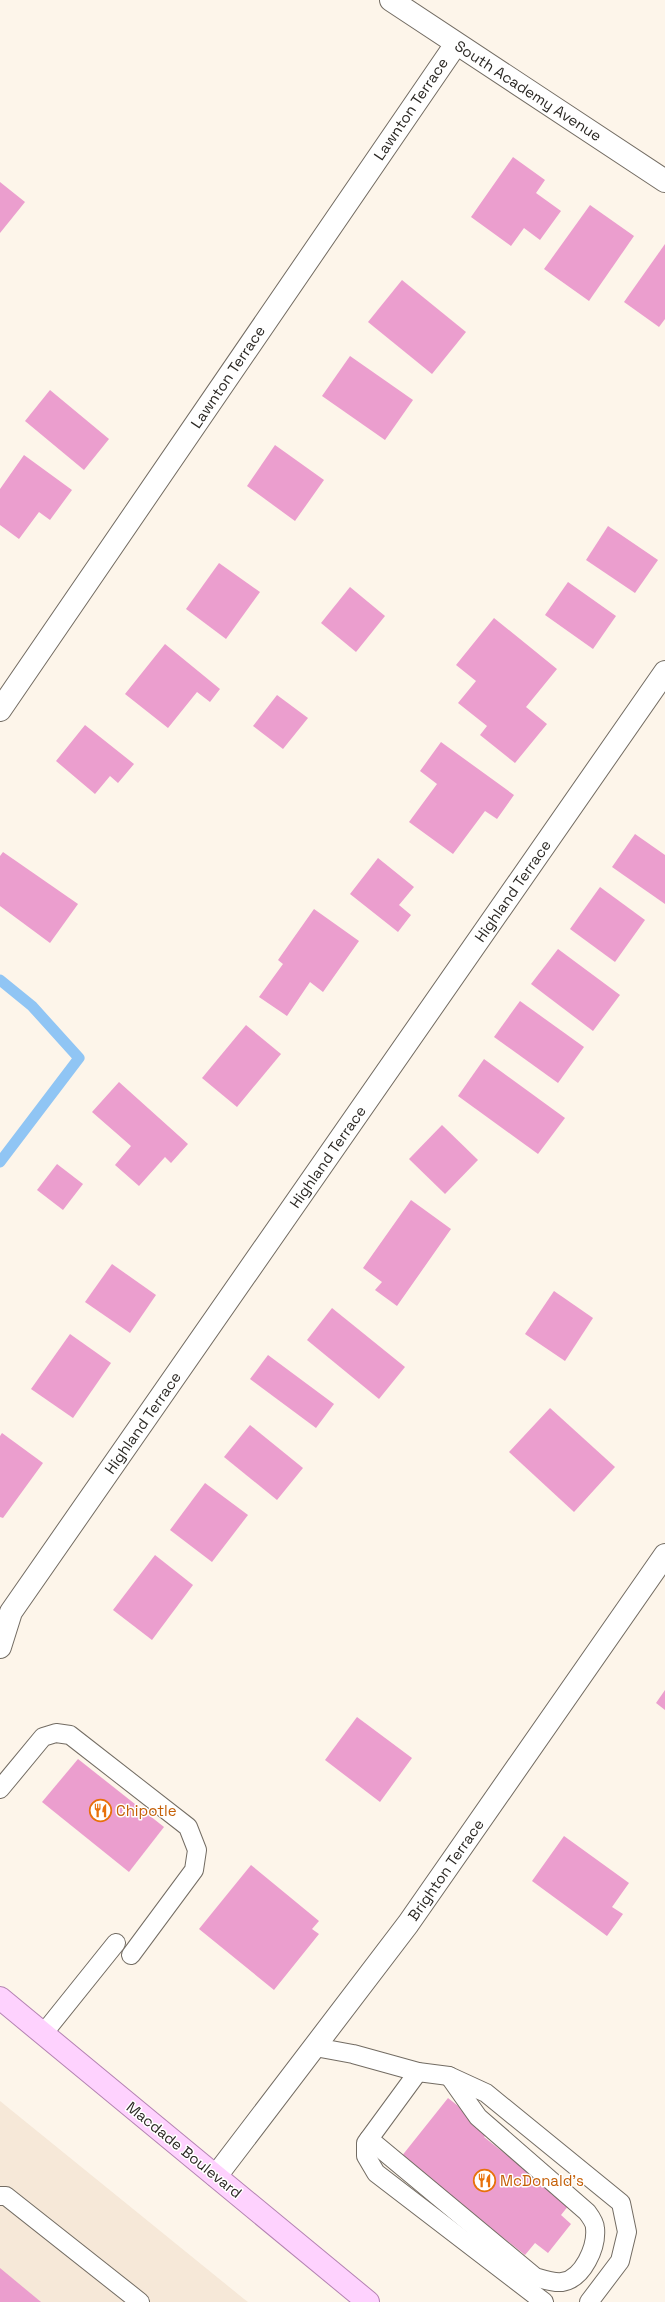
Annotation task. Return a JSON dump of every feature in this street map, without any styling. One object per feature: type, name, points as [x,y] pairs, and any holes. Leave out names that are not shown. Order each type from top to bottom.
[{"type":"main road","name":"Macdade Boulevard","points":[[0,1998],[368,2302]]},
{"type":"street","name":"South Academy Avenue","points":[[392,0],[456,44],[665,181]]},
{"type":"street","name":"Lawnton Terrace","points":[[0,710],[456,44]]},
{"type":"street","name":"Highland Terrace","points":[[0,1647],[6,1608],[665,672]]},
{"type":"street","name":"Brighton Terrace","points":[[216,2176],[408,1924],[665,1555]]},
{"type":"lane","points":[[0,1789],[42,1737],[56,1733],[70,1735],[188,1828],[197,1850],[194,1870],[131,1955]]},
{"type":"lane","points":[[43,2034],[116,1943]]},
{"type":"lane","points":[[315,2047],[353,2054],[418,2072],[448,2076],[486,2093],[621,2203],[628,2232],[620,2262],[589,2302]]},
{"type":"lane","points":[[418,2072],[366,2142],[366,2156],[376,2173],[544,2302]]},
{"type":"lane","points":[[369,2139],[535,2277],[562,2282],[576,2276],[592,2249],[595,2235],[595,2226],[587,2212],[478,2117],[448,2076]]},
{"type":"lane","points":[[0,2196],[6,2196],[140,2302]]},
{"type":"shaded area","points":[[0,2101],[244,2299],[248,2302],[0,2302]]},
{"type":"building","points":[[513,157],[545,180],[536,193],[561,211],[540,240],[524,228],[511,246],[471,217]]},
{"type":"building","points":[[0,182],[25,202],[0,233]]},
{"type":"building","points":[[590,205],[634,236],[589,301],[544,269]]},
{"type":"building","points":[[665,244],[665,319],[659,327],[624,302]]},
{"type":"building","points":[[402,280],[466,332],[432,374],[368,322]]},
{"type":"building","points":[[350,356],[413,400],[385,440],[322,396]]},
{"type":"building","points":[[50,390],[109,439],[84,470],[25,421]]},
{"type":"building","points":[[275,445],[324,480],[295,521],[247,486]]},
{"type":"building","points":[[24,455],[72,490],[50,520],[39,512],[19,539],[0,525],[0,489]]},
{"type":"building","points":[[608,526],[658,560],[635,593],[586,560]]},
{"type":"building","points":[[219,563],[260,592],[226,639],[186,609]]},
{"type":"building","points":[[568,582],[616,616],[593,649],[545,615]]},
{"type":"building","points":[[350,587],[385,616],[356,652],[321,623]]},
{"type":"building","points":[[494,618],[557,669],[526,707],[547,724],[515,763],[480,735],[487,726],[458,703],[476,681],[456,665]]},
{"type":"building","points":[[165,644],[220,689],[210,702],[197,692],[168,728],[125,694]]},
{"type":"building","points":[[277,695],[308,718],[283,749],[253,726]]},
{"type":"building","points":[[85,725],[134,764],[118,783],[110,776],[95,794],[56,761]]},
{"type":"building","points":[[441,742],[514,795],[497,819],[485,811],[453,854],[409,822],[437,784],[420,771]]},
{"type":"building","points":[[635,834],[665,855],[665,904],[612,867]]},
{"type":"building","points":[[3,852],[78,904],[50,943],[0,906],[0,856]]},
{"type":"building","points":[[378,858],[414,887],[399,905],[411,915],[398,932],[350,894]]},
{"type":"building","points":[[600,887],[645,920],[615,962],[570,929]]},
{"type":"building","points":[[314,909],[359,941],[323,992],[310,982],[287,1016],[259,997],[283,964],[278,960]]},
{"type":"building","points":[[558,949],[620,995],[593,1031],[531,984]]},
{"type":"building","points":[[520,1001],[584,1047],[558,1083],[494,1037]]},
{"type":"building","points":[[246,1025],[281,1054],[237,1107],[202,1078]]},
{"type":"building","points":[[484,1059],[565,1118],[538,1154],[458,1096]]},
{"type":"building","points":[[119,1082],[188,1144],[171,1163],[165,1157],[139,1186],[115,1165],[131,1146],[92,1112]]},
{"type":"building","points":[[442,1125],[478,1160],[445,1194],[409,1159]]},
{"type":"building","points":[[57,1164],[83,1184],[63,1210],[37,1190]]},
{"type":"building","points":[[411,1200],[451,1229],[397,1306],[375,1290],[382,1282],[363,1268]]},
{"type":"building","points":[[112,1264],[156,1295],[130,1333],[85,1302]]},
{"type":"building","points":[[554,1291],[593,1318],[565,1361],[525,1334]]},
{"type":"building","points":[[332,1308],[405,1367],[379,1399],[307,1340]]},
{"type":"building","points":[[70,1334],[111,1363],[73,1418],[31,1389]]},
{"type":"building","points":[[268,1355],[334,1404],[316,1428],[250,1379]]},
{"type":"building","points":[[550,1408],[615,1467],[574,1512],[509,1452]]},
{"type":"building","points":[[250,1425],[303,1468],[277,1500],[224,1457]]},
{"type":"building","points":[[2,1433],[43,1463],[3,1518],[0,1517],[0,1436]]},
{"type":"building","points":[[205,1483],[248,1515],[212,1562],[170,1530]]},
{"type":"building","points":[[155,1555],[193,1585],[152,1640],[113,1610]]},
{"type":"building","points":[[665,1690],[665,1710],[656,1703]]},
{"type":"building","points":[[357,1717],[412,1758],[380,1802],[325,1760]]},
{"type":"building","points":[[78,1759],[164,1827],[129,1872],[42,1802]]},
{"type":"building","points":[[564,1836],[629,1883],[612,1907],[623,1914],[607,1936],[532,1881]]},
{"type":"building","points":[[251,1865],[319,1921],[312,1929],[319,1934],[274,1990],[199,1929]]},
{"type":"building","name":"McDonald's","points":[[448,2098],[490,2131],[484,2137],[569,2205],[561,2215],[571,2224],[548,2253],[535,2243],[525,2255],[401,2157]]},
{"type":"building","points":[[0,2268],[41,2302],[0,2302]]},
{"type":"waterway","points":[[0,980],[32,1006],[79,1058],[0,1162]]},
{"type":"place","name":"Chipotle","points":[[101,1811]]},
{"type":"place","name":"McDonald's","points":[[485,2181]]}]
